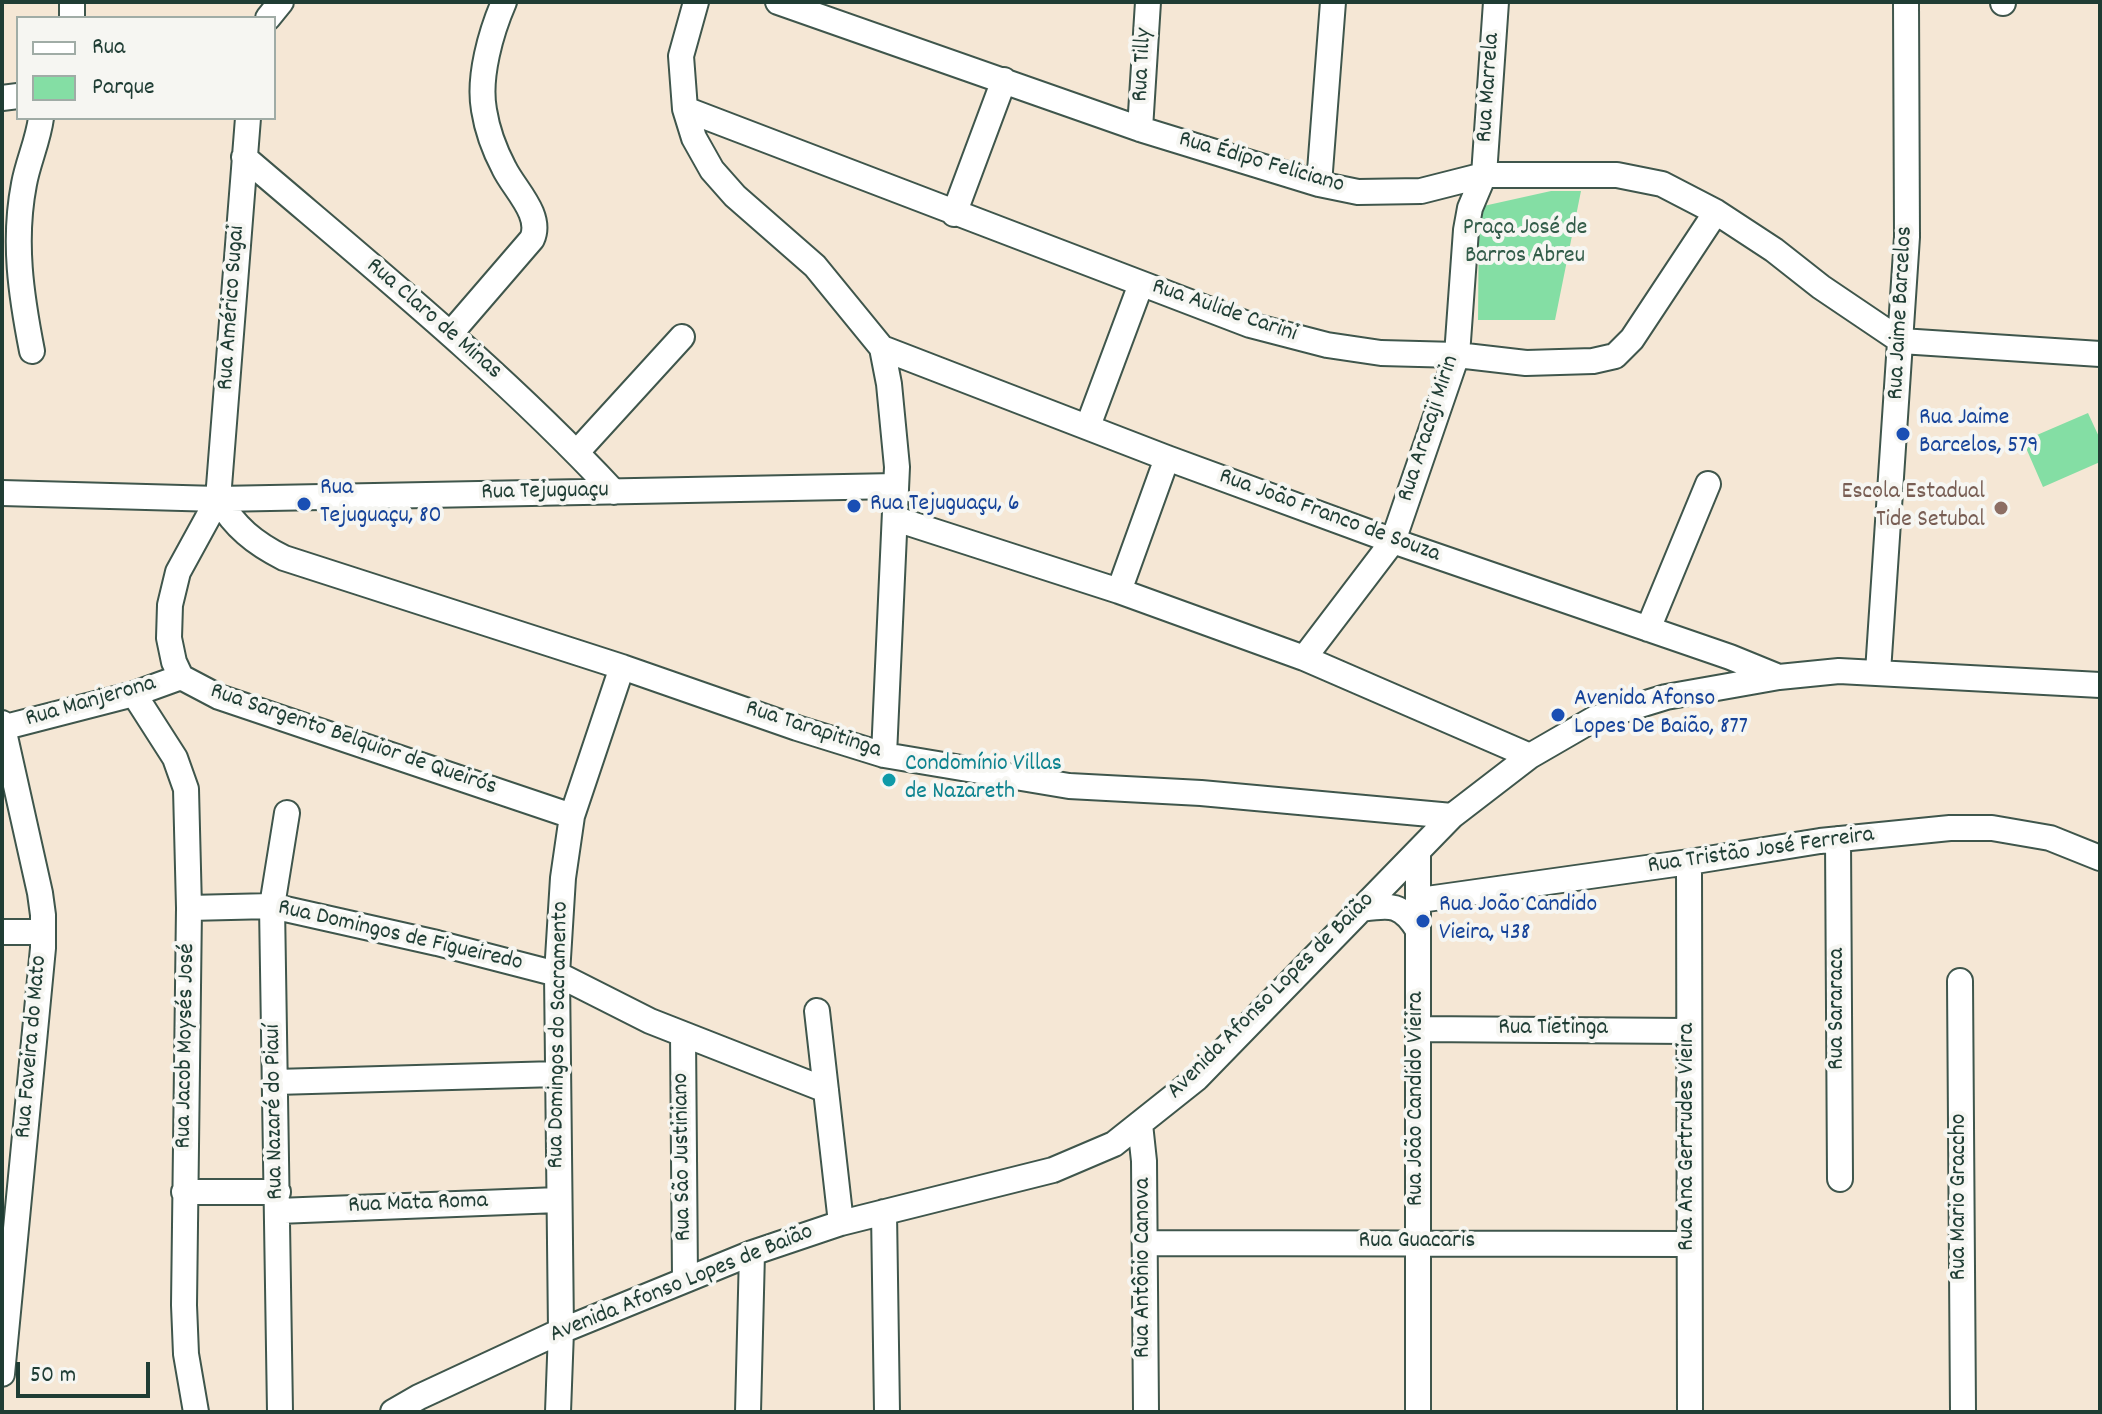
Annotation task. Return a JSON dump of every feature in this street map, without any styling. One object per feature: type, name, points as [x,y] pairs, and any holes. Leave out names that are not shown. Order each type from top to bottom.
[{"type":"street","points":[[451,333],[532,239],[536,230],[532,214],[503,168],[483,109],[486,66],[504,2]]},
{"type":"street","points":[[696,2],[681,56],[685,109],[694,138],[712,170],[735,196],[815,266],[882,348],[895,428],[896,486],[884,755]]},
{"type":"street","name":"Rua Édipo Feliciano","points":[[778,2],[1140,129],[1319,184],[1358,192],[1421,191],[1484,175],[1617,175],[1662,184],[1716,212],[1774,250],[1821,287],[1901,341]]},
{"type":"street","name":"Rua Tilly","points":[[1140,129],[1148,2]]},
{"type":"street","points":[[1319,184],[1333,2]]},
{"type":"street","name":"Rua Marrela","points":[[1484,175],[1496,2]]},
{"type":"street","name":"Rua Jaime Barcelos","points":[[1878,672],[1907,237],[1906,2]]},
{"type":"street","points":[[954,214],[1004,80]]},
{"type":"street","name":"Rua Aulide Carini","points":[[685,109],[1250,325],[1327,345],[1381,353],[1457,355],[1526,363],[1593,361],[1615,356],[1632,339],[1716,212]]},
{"type":"street","points":[[32,351],[22,302],[19,245],[24,184],[40,120]]},
{"type":"street","name":"Rua Américo Sugai","points":[[218,499],[248,120]]},
{"type":"street","name":"Rua Claro de Minas","points":[[244,157],[451,333],[577,452],[614,492]]},
{"type":"street","name":"Rua Aracaji Mirin","points":[[1304,658],[1393,541],[1457,355],[1466,230],[1470,208],[1484,175]]},
{"type":"street","points":[[1088,426],[1141,284]]},
{"type":"street","points":[[577,452],[682,337]]},
{"type":"street","points":[[1901,341],[2100,354]]},
{"type":"street","name":"Rua João Franco de Souza","points":[[882,348],[1393,541],[1730,657],[1779,677]]},
{"type":"street","points":[[1119,591],[1167,458]]},
{"type":"street","points":[[1648,629],[1708,484]]},
{"type":"street","name":"Rua Tejuguaçu","points":[[2,493],[218,499],[896,486]]},
{"type":"street","name":"Rua Tarapitinga","points":[[218,499],[244,534],[284,558],[884,755],[1069,786],[1201,793],[1452,816]]},
{"type":"street","name":"Rua Sargento Belquior de Queirós","points":[[218,499],[178,572],[170,605],[169,638],[181,677],[219,697],[572,816]]},
{"type":"street","points":[[896,519],[1119,591],[1304,658],[1530,756]]},
{"type":"street","points":[[1730,657],[1733,685]]},
{"type":"street","name":"Rua Domingos do Sacramento","points":[[558,1412],[561,1331],[557,974],[563,878],[572,816],[622,667]]},
{"type":"street","name":"Avenida Afonso Lopes de Baião","points":[[393,1412],[419,1404],[561,1331],[752,1253],[841,1223],[1053,1170],[1114,1144],[1197,1078],[1452,816],[1530,756],[1594,719],[1666,697],[1779,677],[1839,671],[2100,685]]},
{"type":"street","name":"Rua Manjerona","points":[[2,726],[134,694],[181,677]]},
{"type":"street","name":"Rua Jacob Moysés José","points":[[134,694],[175,758],[186,789],[189,908],[184,1305],[186,1354],[196,1412]]},
{"type":"street","name":"Rua Faveira do Mato","points":[[2,726],[40,893],[43,932],[2,1374]]},
{"type":"street","name":"Rua Nazaré do Piauí","points":[[280,1412],[272,906],[287,813]]},
{"type":"street","name":"Rua Tristão José Ferreira","points":[[1420,900],[1838,839],[1950,828],[1992,828],[2050,838],[2100,858]]},
{"type":"street","name":"Rua Sararaca","points":[[1838,839],[1840,1179]]},
{"type":"street","name":"Rua João Candido Vieira","points":[[1418,851],[1418,1412]]},
{"type":"street","name":"Rua Ana Gertrudes Vieira","points":[[1689,862],[1690,1412]]},
{"type":"street","name":"Rua Domingos de Figueiredo","points":[[189,908],[272,906],[557,974],[650,1021],[826,1090]]},
{"type":"street","points":[[1361,909],[1398,908],[1418,930]]},
{"type":"street","points":[[2,932],[43,932]]},
{"type":"street","name":"Rua Mario Graccho","points":[[1960,981],[1963,1412]]},
{"type":"street","points":[[817,1011],[841,1223]]},
{"type":"street","name":"Rua Tietinga","points":[[1418,1029],[1688,1031]]},
{"type":"street","name":"Rua São Justiniano","points":[[683,1034],[685,1279]]},
{"type":"street","points":[[276,1082],[557,1074]]},
{"type":"street","name":"Rua Antônio Canova","points":[[1140,1124],[1144,1161],[1146,1412]]},
{"type":"street","name":"Rua Mata Roma","points":[[184,1192],[278,1202],[558,1200]]},
{"type":"street","points":[[884,1212],[887,1412]]},
{"type":"street","name":"Rua Guacaris","points":[[1145,1243],[1689,1244]]},
{"type":"street","points":[[748,1412],[752,1253]]},
{"type":"green space","name":"Praça José de Barros Abreu","points":[[1551,191],[1581,191],[1555,320],[1478,320],[1479,207]]},
{"type":"green space","points":[[2088,413],[2100,439],[2100,462],[2043,487],[2023,441]]},
{"type":"place","name":"Rua Jaime Barcelos, 579","points":[[1903,434]]},
{"type":"place","name":"Rua Tejuguaçu, 80","points":[[304,504]]},
{"type":"place","name":"Rua Tejuguaçu, 6","points":[[854,506]]},
{"type":"place","name":"Escola Estadual Tide Setubal","points":[[2001,508]]},
{"type":"place","name":"Avenida Afonso Lopes De Baião, 877","points":[[1558,715]]},
{"type":"place","name":"Condomínio Villas de Nazareth","points":[[889,780]]},
{"type":"place","name":"Rua João Candido Vieira, 438","points":[[1423,921]]}]
